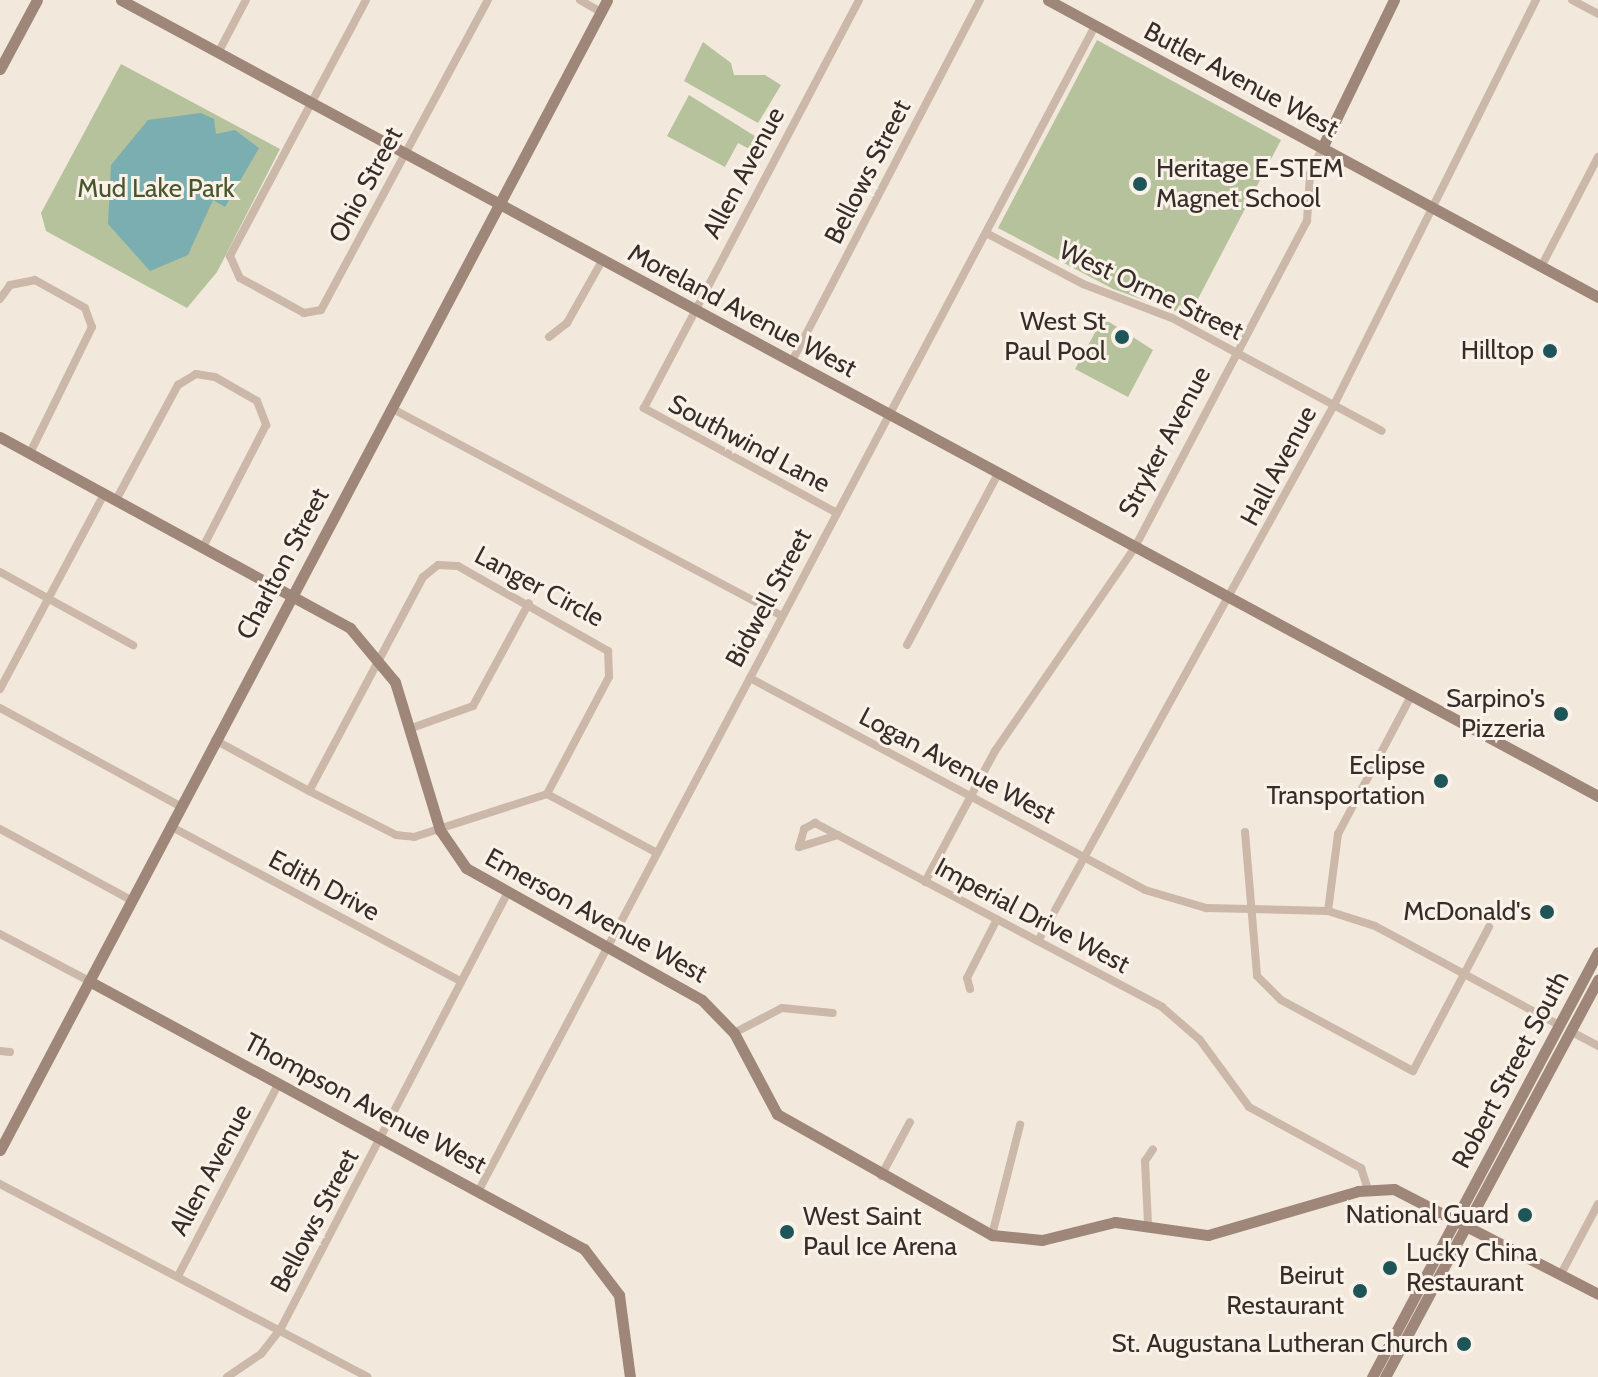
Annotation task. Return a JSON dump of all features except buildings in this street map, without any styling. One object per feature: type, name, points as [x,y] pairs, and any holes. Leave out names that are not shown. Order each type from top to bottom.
[{"type":"street","points":[[0,69],[37,0]]},
{"type":"street","name":"Moreland Avenue West","points":[[121,0],[1598,796]]},
{"type":"street","points":[[218,53],[246,0]]},
{"type":"street","points":[[312,104],[366,0]]},
{"type":"street","name":"Ohio Street","points":[[312,104],[230,256],[240,278],[304,313],[321,310],[488,0]]},
{"type":"street","points":[[580,0],[601,12]]},
{"type":"street","name":"Charlton Street","points":[[0,1150],[607,0]]},
{"type":"street","name":"Allen Avenue","points":[[644,408],[859,0]]},
{"type":"street","name":"Bellows Street","points":[[791,363],[980,0]]},
{"type":"street","name":"Butler Avenue West","points":[[1048,0],[1598,297]]},
{"type":"street","name":"Stryker Avenue","points":[[925,882],[971,796],[1135,547],[1307,221],[1310,174],[1394,0]]},
{"type":"street","name":"Hall Avenue","points":[[1038,941],[1230,599],[1334,405],[1429,206],[1536,0]]},
{"type":"street","points":[[1572,0],[1598,14]]},
{"type":"street","name":"Bidwell Street","points":[[479,1190],[1095,26]]},
{"type":"street","points":[[1541,267],[1598,157]]},
{"type":"street","name":"West Orme Street","points":[[986,233],[1237,353],[1382,431]]},
{"type":"street","points":[[549,337],[567,323],[602,261]]},
{"type":"street","points":[[0,299],[10,285],[35,280],[77,302],[90,317],[91,337],[30,453]]},
{"type":"street","points":[[116,500],[185,379],[215,377],[257,401],[263,435],[203,547]]},
{"type":"street","points":[[391,408],[782,616]]},
{"type":"street","name":"Southwind Lane","points":[[644,408],[837,513]]},
{"type":"street","name":"Emerson Avenue West","points":[[0,437],[350,628],[381,657],[409,729],[440,830],[466,868],[506,895],[702,1000],[734,1033],[777,1114],[881,1176],[992,1235]]},
{"type":"street","points":[[907,645],[998,474]]},
{"type":"street","points":[[0,689],[104,494]]},
{"type":"street","name":"Langer Circle","points":[[309,791],[423,577],[438,565],[458,566],[600,641],[612,662],[547,794]]},
{"type":"street","points":[[0,572],[133,645]]},
{"type":"street","points":[[409,729],[473,706],[529,603]]},
{"type":"street","name":"Logan Avenue West","points":[[750,678],[1145,890],[1206,908],[1328,911],[1375,926],[1598,1046]]},
{"type":"street","points":[[1328,911],[1338,834],[1411,696]]},
{"type":"street","points":[[0,708],[180,806]]},
{"type":"street","points":[[215,740],[396,835],[440,830],[547,794],[657,853]]},
{"type":"street","name":"Edith Drive","points":[[170,826],[460,981]]},
{"type":"street","points":[[0,829],[131,900]]},
{"type":"street","points":[[1245,832],[1250,959],[1267,990],[1413,1071],[1489,927]]},
{"type":"street","name":"Imperial Drive West","points":[[838,835],[1162,1007],[1200,1040],[1249,1107],[1361,1168],[1368,1189]]},
{"type":"street","name":"Bellows Street","points":[[227,1377],[261,1354],[280,1330],[506,895]]},
{"type":"street","points":[[970,989],[967,978],[997,919]]},
{"type":"street","name":"Thompson Avenue West","points":[[0,934],[566,1236],[603,1268],[626,1320],[630,1377]]},
{"type":"street","name":"Robert Street South","points":[[1372,1377],[1561,1048],[1572,1001],[1598,952]]},
{"type":"street","name":"Robert Street South","points":[[1385,1377],[1462,1221],[1565,1028],[1598,979]]},
{"type":"street","points":[[734,1033],[782,1008],[833,1013]]},
{"type":"street","name":"Allen Avenue","points":[[178,1276],[279,1083]]},
{"type":"street","points":[[881,1176],[910,1122]]},
{"type":"street","points":[[1020,1125],[992,1235],[1042,1240],[1115,1222],[1148,1224],[1208,1235],[1368,1189],[1405,1192],[1598,1294]]},
{"type":"street","points":[[1148,1224],[1145,1161],[1153,1149]]},
{"type":"street","points":[[0,1184],[367,1377]]},
{"type":"street","points":[[1561,1274],[1598,1204]]},
{"type":"green space","name":"Heritage E-STEM Magnet School","points":[[1097,40],[1281,140],[1189,316],[1113,289],[998,228]]},
{"type":"green space","points":[[703,42],[731,63],[734,75],[765,75],[781,85],[758,123],[684,81]]},
{"type":"green space","name":"Mud Lake Park","points":[[121,64],[280,149],[217,272],[187,308],[46,231],[41,213]]},
{"type":"green space","points":[[689,95],[766,143],[761,155],[738,143],[725,167],[667,136]]},
{"type":"green space","points":[[1103,318],[1153,350],[1128,397],[1075,369]]},
{"type":"water","points":[[201,113],[214,119],[216,134],[235,130],[259,148],[225,207],[213,200],[188,255],[150,271],[108,224],[111,165],[148,120]]},
{"type":"place","name":"Heritage E-STEM Magnet School","points":[[1140,184]]},
{"type":"place","name":"West St Paul Pool","points":[[1122,337]]},
{"type":"place","name":"Hilltop","points":[[1550,351]]},
{"type":"place","name":"Sarpino's Pizzeria","points":[[1561,714]]},
{"type":"place","name":"Eclipse Transportation","points":[[1441,781]]},
{"type":"place","name":"McDonald's","points":[[1547,912]]},
{"type":"place","name":"National Guard","points":[[1525,1215]]},
{"type":"place","name":"West Saint Paul Ice Arena","points":[[787,1232]]},
{"type":"place","name":"Lucky China Restaurant","points":[[1390,1268]]},
{"type":"place","name":"Beirut Restaurant","points":[[1360,1291]]},
{"type":"place","name":"St. Augustana Lutheran Church","points":[[1464,1344]]}]
